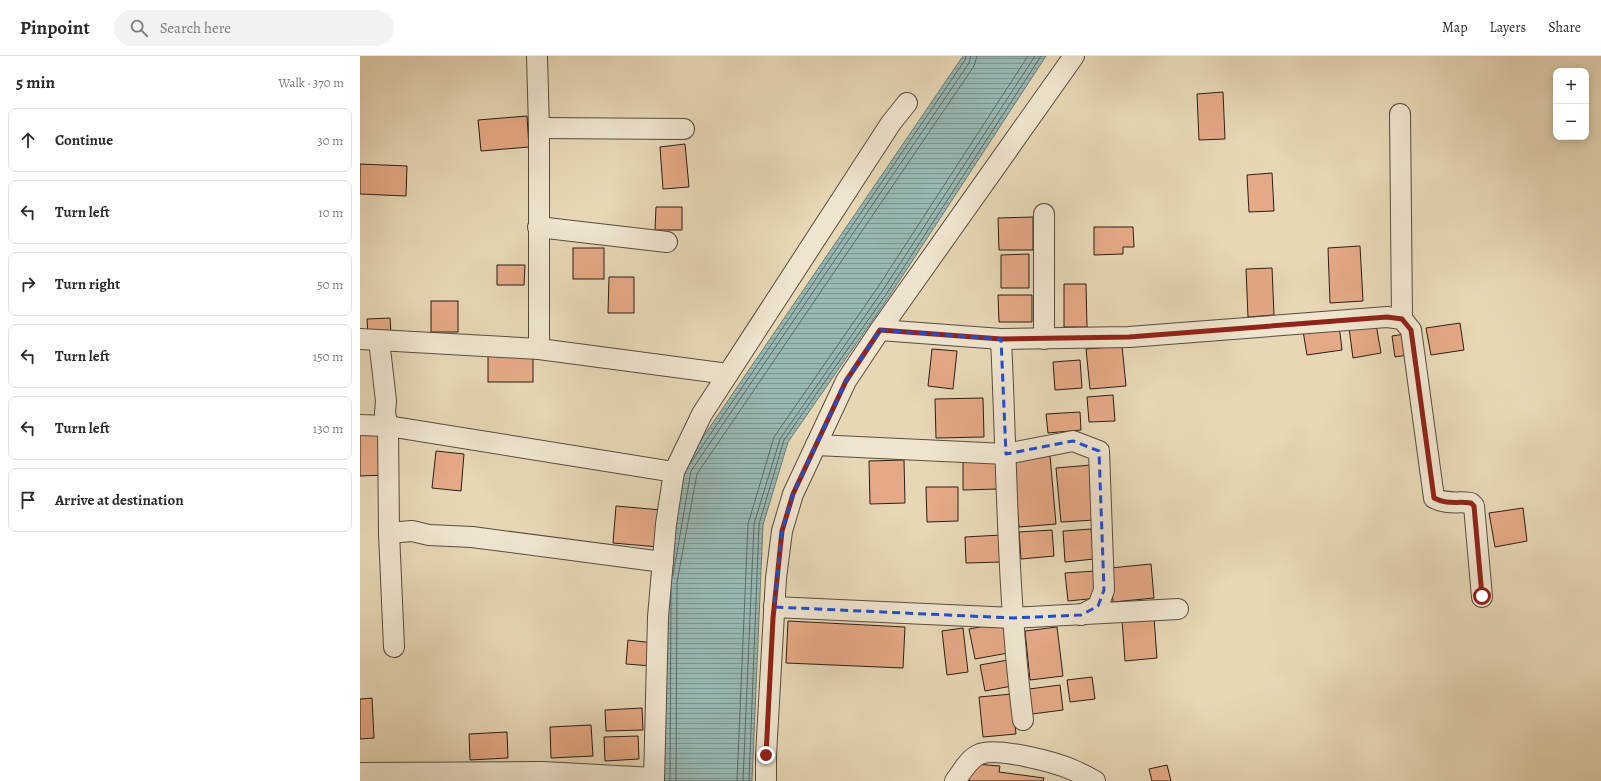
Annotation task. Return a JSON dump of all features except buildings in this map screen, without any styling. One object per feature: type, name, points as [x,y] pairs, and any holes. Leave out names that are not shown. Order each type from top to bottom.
[{"type":"street","points":[[537,56],[539,128],[539,349]]},
{"type":"street","points":[[766,781],[774,607],[782,531],[793,494],[846,381],[880,330],[1074,56]]},
{"type":"street","points":[[360,773],[543,772],[654,780],[658,617],[674,472],[702,414],[891,123],[907,103]]},
{"type":"street","points":[[1400,114],[1402,319],[1411,330],[1434,498],[1441,502],[1466,502],[1471,503],[1474,506],[1482,596]]},
{"type":"street","points":[[539,128],[684,129]]},
{"type":"street","points":[[1044,214],[1044,339]]},
{"type":"street","points":[[538,227],[667,242]]},
{"type":"street","points":[[880,330],[1001,339],[1044,339],[1129,337],[1387,317],[1402,319]]},
{"type":"street","points":[[1001,339],[1013,618],[1017,676],[1023,720]]},
{"type":"street","points":[[394,647],[389,533],[388,426],[385,413],[386,401],[369,340],[539,349],[728,374]]},
{"type":"street","points":[[360,425],[388,426],[674,472]]},
{"type":"street","points":[[816,445],[1006,454],[1073,441],[1099,451],[1104,590],[1098,606],[1081,615]]},
{"type":"street","points":[[389,533],[412,531],[429,536],[472,538],[663,562]]},
{"type":"street","points":[[774,607],[1013,618],[1178,609]]},
{"type":"street","points":[[955,781],[972,759],[979,754],[990,751],[1053,772],[1074,770],[1095,781]]},
{"type":"highlighted area","points":[[880,330],[1001,339],[1006,454],[1073,441],[1099,451],[1104,590],[1098,606],[1081,615],[1013,618],[774,607],[782,531],[793,494],[846,381]]},
{"type":"water","points":[[963,56],[1046,56],[890,295],[788,442],[763,525],[752,781],[661,781],[662,581],[682,468]]},
{"type":"route","points":[[766,755],[773,618],[782,531],[793,494],[846,381],[880,330],[1001,339],[1044,339],[1129,337],[1387,317],[1402,319],[1411,330],[1434,498],[1441,502],[1466,502],[1471,503],[1474,506],[1482,596]]}]
